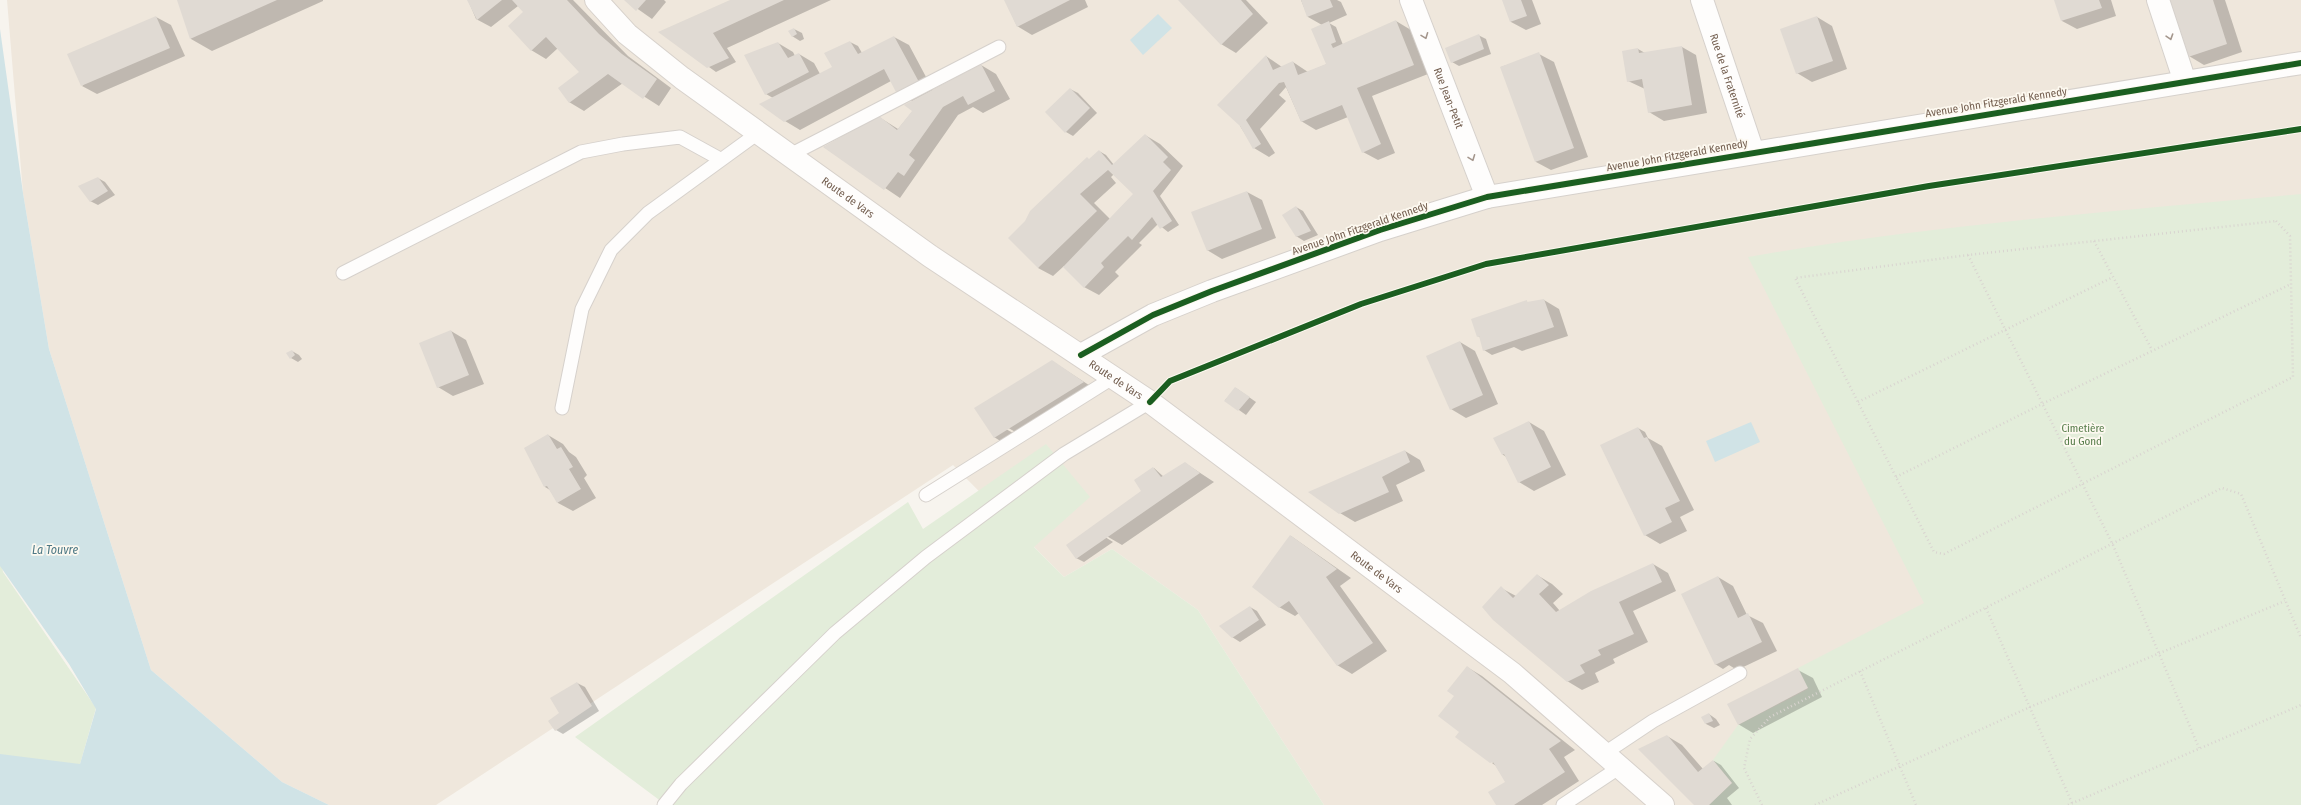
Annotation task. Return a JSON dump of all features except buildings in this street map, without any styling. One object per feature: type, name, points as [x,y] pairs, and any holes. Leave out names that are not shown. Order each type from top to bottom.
[{"type":"street","name":"Route de Vars","points":[[596,0],[627,34],[682,78],[930,256],[1150,402],[1512,673],[1663,805]]},
{"type":"street","name":"Rue Jean-Petit","points":[[1411,0],[1487,197]]},
{"type":"street","name":"Rue de la Fraternité","points":[[1702,0],[1753,152]]},
{"type":"street","points":[[2158,0],[2185,82]]},
{"type":"street","name":"Avenue John Fitzgerald Kennedy","points":[[1081,355],[1153,315],[1212,291],[1380,230],[1487,197],[2301,63]]},
{"type":"lane","points":[[790,155],[999,47]]},
{"type":"lane","points":[[562,408],[582,309],[611,250],[648,213],[720,159],[758,133]]},
{"type":"lane","points":[[342,273],[581,152],[623,144],[680,137],[720,159]]},
{"type":"lane","points":[[926,495],[1114,377]]},
{"type":"lane","points":[[664,805],[681,784],[847,622],[926,557],[1064,454],[1150,402]]},
{"type":"lane","points":[[1563,805],[1653,721],[1740,673]]},
{"type":"path","points":[[2276,221],[2290,236],[2293,377],[1944,554],[1934,552],[1795,278],[1968,255],[2276,221]]},
{"type":"path","points":[[2094,241],[2152,350]]},
{"type":"path","points":[[1968,255],[2113,544],[2199,748]]},
{"type":"path","points":[[1858,402],[2113,277]]},
{"type":"path","points":[[1896,478],[2042,404],[2291,284]]},
{"type":"path","points":[[1762,805],[1744,768],[1750,739],[1770,717],[2222,488],[2240,494],[2301,638]]},
{"type":"path","points":[[1815,805],[2030,707],[2159,655],[2285,601]]},
{"type":"path","points":[[1986,608],[2072,803]]},
{"type":"path","points":[[1860,671],[1916,805]]},
{"type":"path","points":[[2068,805],[2301,705]]},
{"type":"shaded area","points":[[7,0],[2301,0],[2301,805],[1324,805],[1198,610],[1112,549],[1064,577],[953,465],[436,805],[329,805],[282,782],[151,670],[49,349],[23,193]]},
{"type":"green space","name":"Cimetière du Gond","points":[[2301,194],[2301,805],[1709,805],[1732,783],[1713,760],[1738,725],[1808,689],[1798,668],[1924,603],[1748,257],[1955,227]]},
{"type":"green space","points":[[1046,444],[1090,497],[1034,547],[1064,577],[1112,549],[1198,610],[1324,805],[666,805],[575,737],[908,502],[923,529]]},
{"type":"green space","points":[[0,554],[3,572],[96,708],[80,764],[0,805]]},
{"type":"water","points":[[1158,14],[1172,28],[1143,55],[1130,40]]},
{"type":"water","name":"La Touvre","points":[[0,29],[23,193],[49,349],[151,670],[282,782],[329,805],[0,805],[0,754],[80,764],[96,709],[69,664],[0,566]]},
{"type":"water","points":[[1751,422],[1760,442],[1715,462],[1706,441]]},
{"type":"cycle path","points":[[1081,355],[1153,315],[1212,291],[1380,230],[1487,197],[2301,63]]},
{"type":"cycle path","points":[[1150,402],[1170,381],[1361,304],[1486,264],[1929,186],[2301,129]]}]
